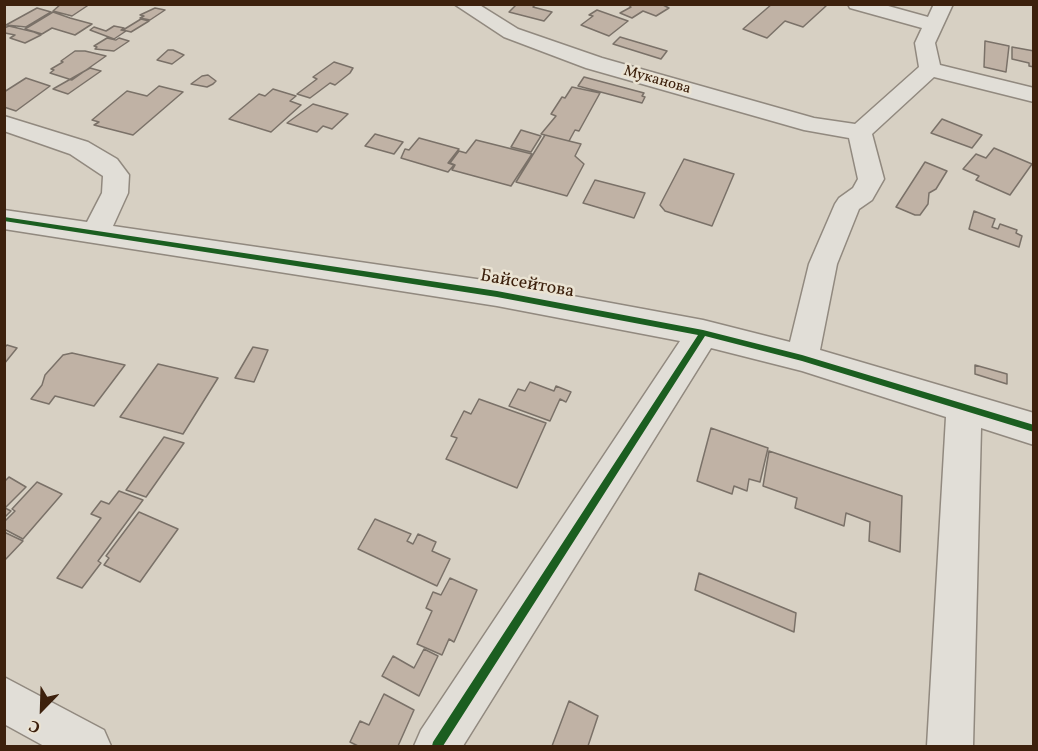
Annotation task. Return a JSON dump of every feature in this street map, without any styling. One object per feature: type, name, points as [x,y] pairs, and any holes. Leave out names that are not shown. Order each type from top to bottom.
[{"type":"street","points":[[857,4],[933,25]]},
{"type":"street","points":[[930,69],[926,43],[944,4]]},
{"type":"street","name":"Муканова","points":[[480,8],[511,33],[594,63],[812,125],[860,132]]},
{"type":"street","points":[[802,358],[823,264],[848,204],[863,194],[871,179],[860,132],[870,126],[930,69]]},
{"type":"street","points":[[930,69],[1034,95]]},
{"type":"street","points":[[4,123],[79,148],[108,165],[116,175],[115,193],[96,232]]},
{"type":"street","name":"Байсейтова","points":[[4,219],[498,294],[703,333],[802,358],[1034,429]]},
{"type":"street","points":[[437,747],[703,333]]},
{"type":"street","points":[[950,747],[964,407]]},
{"type":"street","points":[[4,699],[88,747]]},
{"type":"building","points":[[61,4],[90,4],[72,16],[53,11]]},
{"type":"building","points":[[517,4],[536,4],[533,7],[552,12],[544,21],[509,12]]},
{"type":"building","points":[[627,4],[661,4],[669,8],[656,16],[643,11],[632,18],[620,13],[631,7]]},
{"type":"building","points":[[772,4],[821,4],[826,6],[803,27],[785,21],[767,38],[743,29]]},
{"type":"building","points":[[37,8],[51,12],[26,27],[6,25]]},
{"type":"building","points":[[155,8],[165,10],[150,20],[140,18],[144,16],[140,15]]},
{"type":"building","points":[[597,10],[628,21],[609,36],[581,25],[593,16],[589,15]]},
{"type":"building","points":[[53,12],[92,24],[75,35],[52,28],[42,34],[25,29]]},
{"type":"building","points":[[141,19],[149,21],[131,32],[123,30]]},
{"type":"building","points":[[9,26],[41,35],[25,43],[10,38],[15,35],[5,33],[4,28]]},
{"type":"building","points":[[114,26],[124,28],[121,30],[126,31],[114,39],[90,30],[94,27],[106,31]]},
{"type":"building","points":[[620,37],[667,51],[661,59],[613,44]]},
{"type":"building","points":[[107,38],[129,41],[114,51],[95,49],[97,47],[94,46]]},
{"type":"building","points":[[985,41],[1009,46],[1006,72],[984,67]]},
{"type":"building","points":[[1012,47],[1034,51],[1034,67],[1029,66],[1029,63],[1012,59]]},
{"type":"building","points":[[168,50],[184,55],[172,64],[157,60]]},
{"type":"building","points":[[75,51],[106,56],[72,80],[50,73],[54,70],[51,69]]},
{"type":"building","points":[[334,62],[353,68],[335,85],[330,83],[310,98],[297,94],[317,79],[313,77]]},
{"type":"building","points":[[90,68],[101,71],[68,94],[53,89]]},
{"type":"building","points":[[208,75],[216,81],[213,84],[207,87],[191,84],[202,76]]},
{"type":"building","points":[[584,77],[644,93],[642,96],[645,97],[642,103],[578,86]]},
{"type":"building","points":[[26,78],[50,86],[16,111],[4,107],[4,92]]},
{"type":"building","points":[[159,86],[183,92],[133,135],[94,125],[99,122],[92,120],[127,91],[147,96]]},
{"type":"building","points":[[572,87],[600,93],[579,131],[575,130],[569,141],[541,134],[556,116],[551,114],[562,97],[565,98]]},
{"type":"building","points":[[273,89],[296,96],[290,101],[301,105],[271,132],[229,119],[259,94],[265,96]]},
{"type":"building","points":[[313,104],[348,114],[332,129],[323,126],[317,132],[287,123]]},
{"type":"building","points":[[942,119],[982,135],[972,148],[931,133]]},
{"type":"building","points":[[521,130],[541,136],[531,152],[511,147]]},
{"type":"building","points":[[375,134],[403,142],[394,154],[365,146]]},
{"type":"building","points":[[545,135],[581,144],[575,156],[584,164],[567,196],[516,182]]},
{"type":"building","points":[[419,138],[459,149],[448,163],[454,165],[448,172],[401,158],[405,149],[409,150]]},
{"type":"building","points":[[476,140],[532,154],[511,186],[452,170],[455,165],[450,163],[459,151],[466,153]]},
{"type":"building","points":[[994,148],[1032,164],[1010,195],[976,180],[979,176],[963,169],[976,154],[986,158]]},
{"type":"building","points":[[684,159],[734,174],[712,226],[665,211],[660,205]]},
{"type":"building","points":[[925,162],[947,171],[936,189],[929,193],[928,204],[920,215],[915,215],[896,207]]},
{"type":"building","points":[[595,180],[645,193],[634,218],[583,203]]},
{"type":"building","points":[[974,211],[995,219],[992,227],[998,229],[1000,224],[1017,230],[1016,233],[1022,236],[1019,247],[969,229]]},
{"type":"building","points":[[7,345],[17,348],[4,364],[4,348]]},
{"type":"building","points":[[253,347],[268,350],[254,382],[235,378]]},
{"type":"building","points":[[72,353],[125,365],[94,406],[55,396],[49,404],[31,399],[42,385],[45,375],[63,355]]},
{"type":"building","points":[[158,364],[218,378],[183,434],[120,417]]},
{"type":"building","points":[[975,365],[1007,374],[1007,384],[975,374]]},
{"type":"building","points":[[530,382],[554,391],[556,386],[571,392],[566,402],[560,399],[550,421],[509,406],[518,389],[525,391]]},
{"type":"building","points":[[479,399],[546,423],[517,488],[446,459],[457,438],[451,436],[464,411],[471,414]]},
{"type":"building","points":[[711,428],[768,448],[760,482],[749,479],[747,491],[734,486],[732,494],[697,481]]},
{"type":"building","points":[[164,437],[184,443],[146,497],[126,490]]},
{"type":"building","points":[[769,451],[902,496],[900,552],[869,541],[870,522],[846,513],[844,526],[795,508],[797,498],[763,486]]},
{"type":"building","points":[[9,477],[26,487],[5,508],[11,511],[4,518],[4,482]]},
{"type":"building","points":[[37,482],[62,494],[23,539],[4,529],[4,522],[15,511],[12,509]]},
{"type":"building","points":[[119,491],[143,500],[98,561],[101,563],[82,588],[57,578],[101,518],[91,514],[101,501],[109,504]]},
{"type":"building","points":[[139,512],[178,529],[140,582],[104,565],[109,558],[106,556]]},
{"type":"building","points":[[375,519],[411,534],[407,541],[413,544],[418,534],[436,542],[432,551],[450,559],[437,586],[358,549]]},
{"type":"building","points":[[4,532],[23,541],[4,561]]},
{"type":"building","points":[[699,573],[796,613],[794,632],[695,590]]},
{"type":"building","points":[[450,578],[477,590],[454,642],[449,639],[442,655],[417,644],[432,611],[426,608],[433,592],[441,595]]},
{"type":"building","points":[[424,649],[438,656],[419,696],[382,676],[393,656],[414,668]]},
{"type":"building","points":[[384,694],[414,710],[398,746],[358,746],[350,742],[360,721],[369,725]]},
{"type":"building","points":[[569,701],[598,716],[588,746],[552,746]]},
{"type":"cycle path","points":[[4,219],[497,294],[703,333],[802,358],[1034,429]]},
{"type":"cycle path","points":[[437,746],[703,333]]}]
